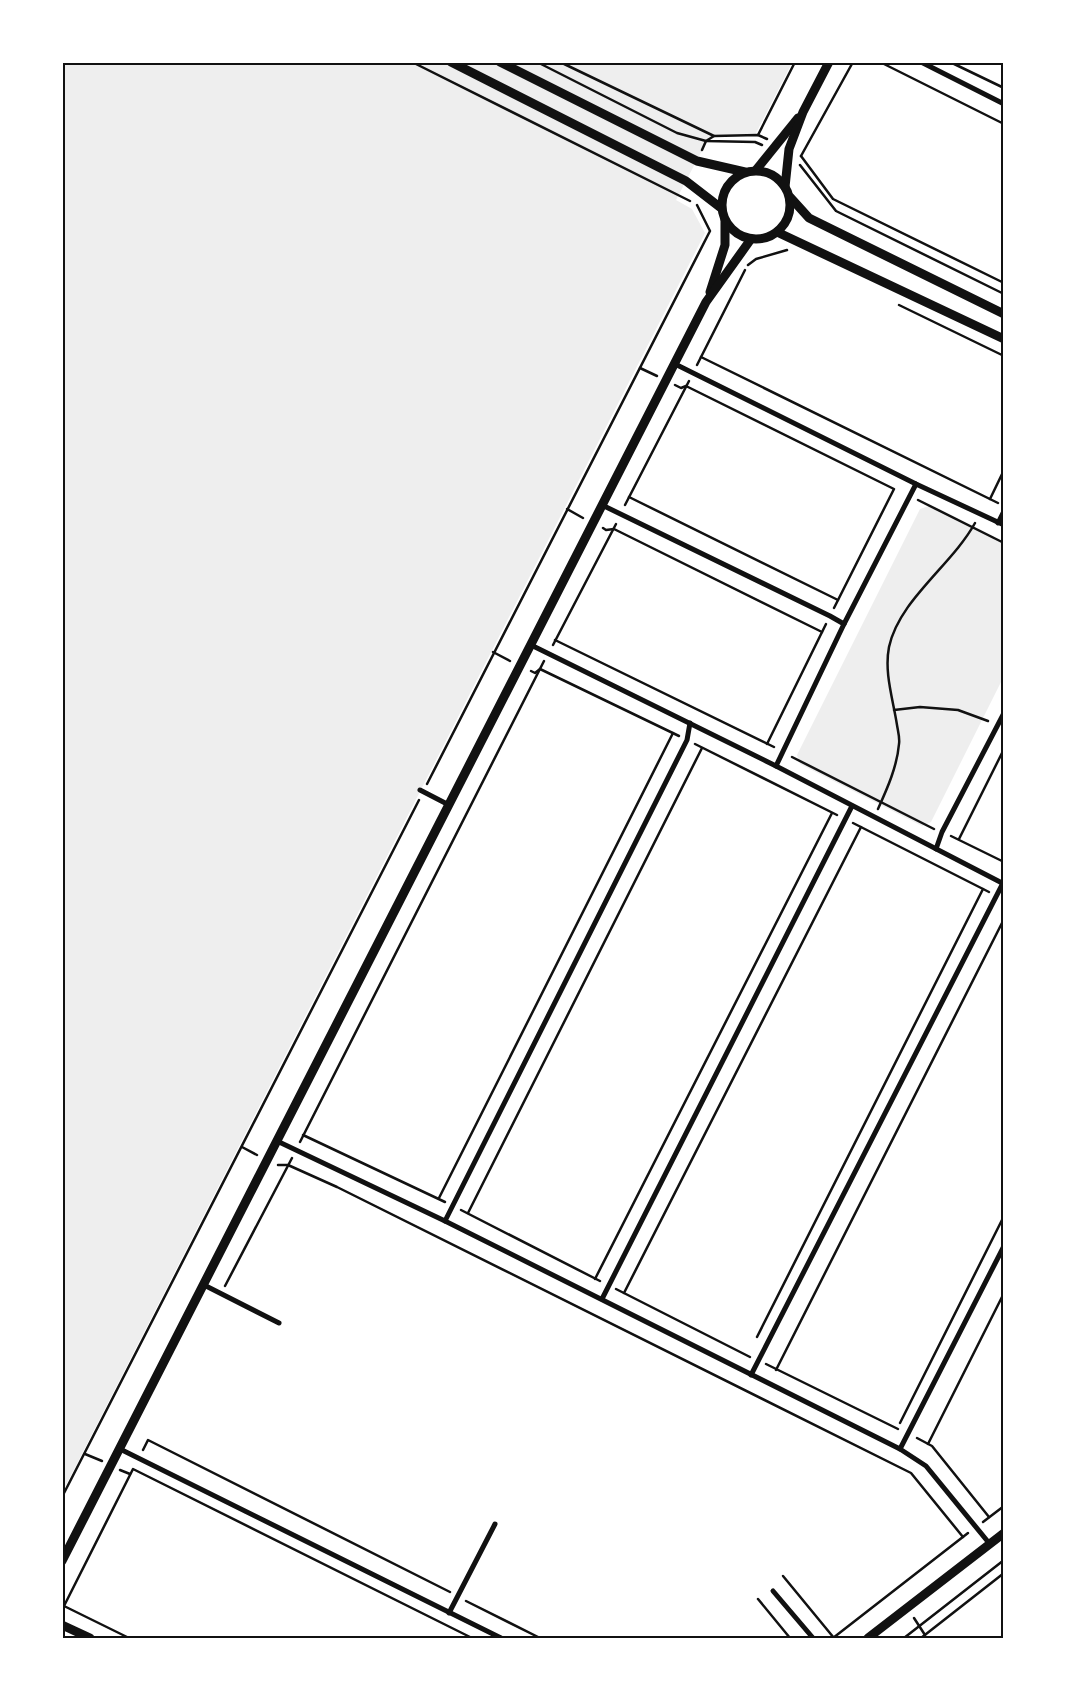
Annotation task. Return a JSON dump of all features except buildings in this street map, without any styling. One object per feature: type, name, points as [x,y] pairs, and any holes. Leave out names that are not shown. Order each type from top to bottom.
[{"type":"street","points":[[451,62],[686,181],[721,208]]},
{"type":"street","points":[[500,62],[697,161],[745,172]]},
{"type":"street","points":[[785,187],[787,158],[803,112],[829,62]]},
{"type":"street","points":[[921,62],[1004,104]]},
{"type":"street","points":[[756,170],[803,112]]},
{"type":"street","points":[[62,1561],[706,302],[725,245],[724,220],[721,208],[726,186],[734,178],[745,172],[756,170],[768,172],[778,178],[790,197],[809,218],[1004,314]]},
{"type":"street","points":[[724,220],[740,236],[762,239],[773,235],[781,228],[787,219],[790,197]]},
{"type":"street","points":[[777,232],[1004,339]]},
{"type":"street","points":[[706,302],[751,239]]},
{"type":"street","points":[[675,364],[916,484],[1001,524],[1004,510]]},
{"type":"street","points":[[776,766],[844,624],[916,484]]},
{"type":"street","points":[[602,505],[844,624]]},
{"type":"street","points":[[531,645],[776,766],[1003,884],[751,1375]]},
{"type":"street","points":[[936,849],[942,832],[1004,713]]},
{"type":"street","points":[[445,1221],[687,740],[690,723]]},
{"type":"street","points":[[422,790],[449,804]]},
{"type":"street","points":[[602,1299],[852,806]]},
{"type":"street","points":[[277,1141],[445,1221],[900,1449],[926,1466],[989,1543]]},
{"type":"street","points":[[900,1449],[1004,1246]]},
{"type":"street","points":[[204,1285],[279,1323]]},
{"type":"street","points":[[120,1448],[501,1638]]},
{"type":"street","points":[[449,1613],[495,1524]]},
{"type":"street","points":[[868,1638],[1004,1533]]},
{"type":"street","points":[[773,1590],[813,1638]]},
{"type":"street","points":[[62,1624],[90,1638]]},
{"type":"path","points":[[62,1498],[422,790],[710,231],[696,204],[412,62]]},
{"type":"path","points":[[537,62],[677,133],[706,141],[755,142],[773,150]]},
{"type":"path","points":[[758,135],[795,62]]},
{"type":"path","points":[[801,156],[853,62]]},
{"type":"path","points":[[880,62],[1004,124]]},
{"type":"path","points":[[950,62],[1004,88]]},
{"type":"path","points":[[787,158],[802,166],[836,211],[1004,294]]},
{"type":"path","points":[[221,1294],[747,266],[756,259],[787,250]]},
{"type":"path","points":[[891,301],[1004,356]]},
{"type":"path","points":[[701,356],[1004,506]]},
{"type":"path","points":[[640,368],[681,388],[686,386],[1004,543]]},
{"type":"path","points":[[990,499],[1004,470]]},
{"type":"path","points":[[767,744],[894,489]]},
{"type":"path","points":[[629,497],[838,600]]},
{"type":"path","points":[[567,509],[606,530],[614,529],[822,632]]},
{"type":"path","points":[[874,818],[891,777],[899,743],[887,679],[889,646],[902,614],[966,539],[980,514]]},
{"type":"path","points":[[493,652],[535,673],[540,669]]},
{"type":"path","points":[[540,669],[673,733],[997,897]]},
{"type":"path","points":[[894,710],[920,707],[958,710],[997,725]]},
{"type":"path","points":[[438,1199],[673,733]]},
{"type":"path","points":[[468,1213],[702,748]]},
{"type":"path","points":[[959,840],[1004,749]]},
{"type":"path","points":[[596,1279],[832,813]]},
{"type":"path","points":[[624,1293],[860,827]]},
{"type":"path","points":[[757,1338],[983,889]]},
{"type":"path","points":[[776,1370],[1004,919]]},
{"type":"path","points":[[303,1135],[468,1213],[748,1356],[932,1446],[989,1517]]},
{"type":"path","points":[[242,1147],[280,1166],[288,1165],[337,1186],[911,1473],[963,1537]]},
{"type":"path","points":[[897,1429],[1004,1216]]},
{"type":"path","points":[[928,1444],[1004,1292]]},
{"type":"path","points":[[129,1638],[63,1608],[148,1440],[540,1638]]},
{"type":"path","points":[[133,1469],[472,1638]]},
{"type":"path","points":[[783,1576],[833,1638],[1004,1506]]},
{"type":"path","points":[[904,1638],[1004,1560]]},
{"type":"path","points":[[921,1638],[1004,1573]]},
{"type":"path","points":[[758,1599],[790,1638]]},
{"type":"path","points":[[907,1608],[925,1636]]},
{"type":"shaded area","points":[[63,63],[792,63],[755,135],[709,137],[676,200],[692,209],[705,233],[63,1491]]},
{"type":"shaded area","points":[[929,506],[1003,543],[1003,678],[931,822],[922,826],[800,764],[797,755],[920,509]]}]
